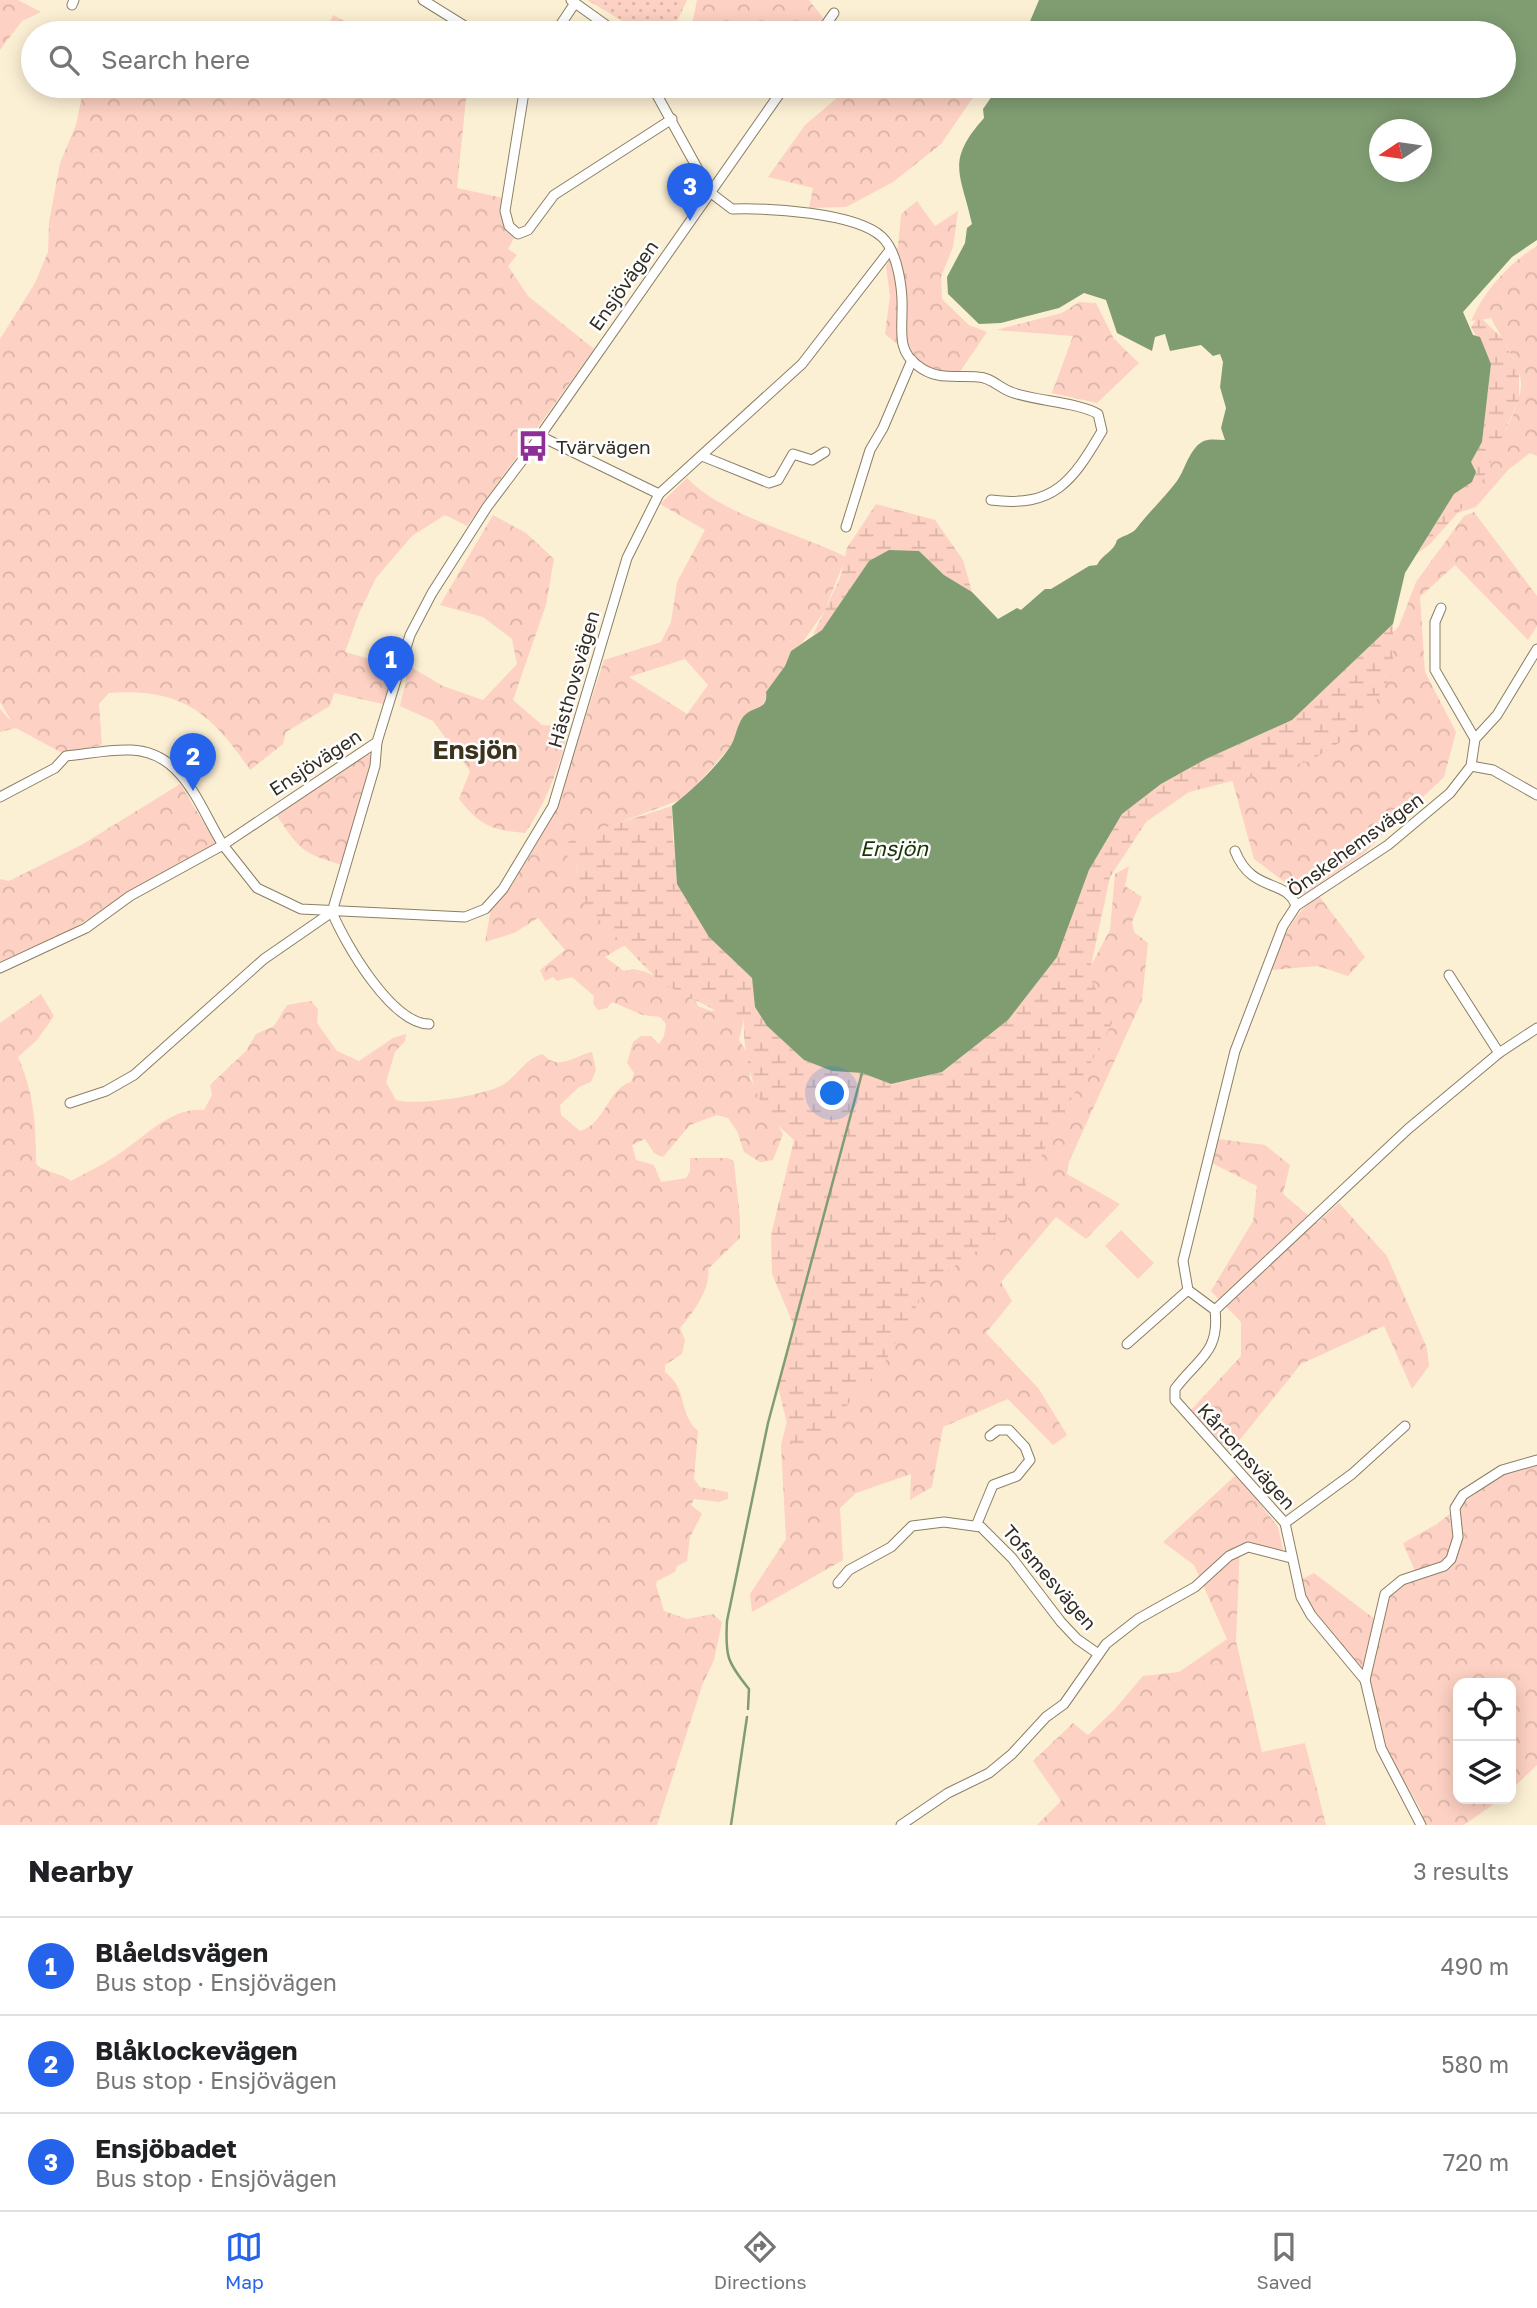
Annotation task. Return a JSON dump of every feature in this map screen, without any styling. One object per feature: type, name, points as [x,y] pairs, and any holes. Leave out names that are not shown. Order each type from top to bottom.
[{"type":"street","points":[[423,0],[457,21]]},
{"type":"street","points":[[562,21],[573,1],[600,21]]},
{"type":"street","points":[[828,21],[834,13]]},
{"type":"street","points":[[523,98],[505,211],[509,226],[519,234],[528,230],[554,195],[672,119]]},
{"type":"street","points":[[659,98],[711,193],[732,209],[783,208],[864,228],[883,237],[890,250],[900,284],[900,335],[912,360],[938,377],[981,376],[1011,392],[1098,414],[1102,431],[1096,441],[1077,468],[1048,496],[1024,503],[991,500]]},
{"type":"street","name":"Ensjövägen","points":[[0,968],[86,928],[130,896],[223,845],[377,742],[418,617],[487,507],[540,436],[615,325],[777,98]]},
{"type":"street","name":"Hästhovsvägen","points":[[223,845],[249,880],[271,897],[301,909],[465,917],[485,909],[503,889],[553,806],[627,558],[659,494],[802,364],[890,250]]},
{"type":"street","points":[[846,527],[870,450],[884,428],[912,360]]},
{"type":"street","points":[[540,436],[659,494]]},
{"type":"street","points":[[702,456],[769,483],[778,480],[793,454],[812,460],[825,453]]},
{"type":"street","points":[[1441,608],[1435,622],[1435,670],[1475,739]]},
{"type":"street","points":[[1537,649],[1497,715],[1475,739],[1471,766],[1493,770],[1537,795]]},
{"type":"street","points":[[70,1103],[114,1087],[134,1076],[264,959],[332,912],[375,766],[377,742]]},
{"type":"street","points":[[0,797],[55,768],[66,756],[131,750],[160,755],[186,780],[223,845]]},
{"type":"street","name":"Önskehemsvägen","points":[[1188,1290],[1183,1261],[1235,1051],[1283,926],[1296,906],[1388,845],[1443,800],[1471,766]]},
{"type":"street","points":[[1235,851],[1240,863],[1252,877],[1285,890],[1296,906]]},
{"type":"street","points":[[332,912],[356,960],[391,1001],[412,1021],[429,1024]]},
{"type":"street","points":[[1449,975],[1499,1053]]},
{"type":"street","points":[[1127,1344],[1188,1290],[1215,1310],[1372,1162],[1499,1053],[1537,1028]]},
{"type":"street","name":"Kårtorpsvägen","points":[[1215,1310],[1216,1337],[1210,1350],[1175,1389],[1175,1400],[1285,1523],[1296,1582],[1307,1609],[1365,1680],[1381,1748],[1421,1825]]},
{"type":"street","points":[[1285,1523],[1352,1474],[1405,1426]]},
{"type":"street","name":"Tofsmesvägen","points":[[976,1525],[993,1485],[1017,1476],[1030,1460],[1024,1447],[1009,1430],[998,1430],[990,1436]]},
{"type":"street","points":[[1365,1680],[1385,1594],[1402,1580],[1444,1566],[1451,1559],[1458,1537],[1455,1508],[1463,1495],[1502,1470],[1537,1460]]},
{"type":"street","name":"Tofsmesvägen","points":[[838,1583],[849,1570],[891,1547],[912,1526],[944,1522],[976,1525],[990,1533],[1001,1545],[1041,1599],[1077,1639],[1097,1653]]},
{"type":"street","name":"Tofsmesvägen","points":[[901,1825],[948,1793],[989,1773],[1063,1704],[1097,1653],[1124,1629],[1195,1587],[1241,1548],[1261,1549],[1291,1558]]},
{"type":"green space","points":[[0,0],[18,0],[41,12],[21,21],[0,50]]},
{"type":"green space","points":[[587,0],[687,0],[677,21],[623,21]]},
{"type":"green space","points":[[697,0],[809,0],[824,19],[823,21],[693,21]]},
{"type":"green space","points":[[333,15],[344,21],[330,21]]},
{"type":"green space","points":[[82,98],[466,98],[457,188],[503,198],[505,227],[514,238],[508,249],[517,255],[508,266],[528,296],[594,349],[467,526],[445,515],[412,536],[376,578],[359,613],[345,652],[395,666],[383,704],[334,693],[330,706],[286,732],[283,744],[250,770],[207,719],[175,700],[156,695],[109,693],[99,704],[102,745],[62,753],[16,728],[0,732],[0,709],[12,722],[0,702],[0,339],[35,283],[48,252],[49,222],[60,163],[76,125]]},
{"type":"green space","points":[[837,98],[973,98],[941,144],[893,182],[846,207],[809,208],[813,188],[768,177],[805,125]]},
{"type":"green space","points":[[917,201],[935,226],[958,211],[953,247],[941,277],[942,299],[969,325],[987,332],[959,373],[926,368],[885,334],[890,296],[886,266],[898,247],[901,214]]},
{"type":"green space","points":[[1537,246],[1537,456],[1530,453],[1508,470],[1476,507],[1442,518],[1491,453],[1513,416],[1519,398],[1520,376],[1491,318],[1471,321],[1498,279]]},
{"type":"green space","points":[[1079,302],[1096,303],[1114,339],[1139,363],[1097,403],[1052,393],[1073,336],[996,330],[1062,313]]},
{"type":"green space","points":[[1479,316],[1502,338],[1519,371],[1519,400],[1478,490],[1430,544],[1417,554],[1454,494],[1472,482],[1471,462],[1482,442],[1491,364],[1471,327]]},
{"type":"green space","points":[[687,478],[720,503],[740,513],[846,557],[824,612],[802,643],[791,651],[785,666],[766,692],[763,705],[744,716],[731,746],[685,798],[568,842],[583,888],[627,944],[605,957],[624,971],[634,969],[646,972],[692,994],[698,1006],[711,1011],[723,1008],[744,1019],[739,1040],[750,1057],[750,1078],[783,1134],[773,1160],[760,1162],[744,1152],[737,1131],[728,1118],[717,1115],[690,1125],[663,1157],[654,1153],[645,1139],[632,1145],[636,1160],[654,1165],[661,1182],[686,1178],[690,1171],[690,1158],[727,1158],[734,1161],[740,1218],[740,1238],[708,1269],[704,1292],[680,1328],[685,1340],[682,1354],[665,1365],[665,1372],[677,1386],[687,1416],[698,1431],[694,1479],[700,1487],[728,1492],[728,1499],[719,1502],[694,1499],[691,1505],[702,1514],[690,1537],[687,1561],[677,1566],[675,1572],[657,1581],[656,1585],[664,1611],[687,1619],[713,1614],[722,1622],[714,1660],[703,1683],[657,1825],[0,1825],[0,1023],[41,994],[54,1016],[37,1040],[18,1057],[28,1083],[33,1109],[36,1164],[71,1181],[109,1160],[179,1113],[204,1110],[212,1095],[210,1085],[246,1051],[256,1034],[274,1026],[287,1005],[311,1001],[318,1009],[317,1023],[337,1051],[359,1061],[393,1038],[406,1034],[405,1041],[395,1052],[386,1082],[396,1100],[405,1102],[467,1096],[495,1088],[514,1076],[527,1062],[543,1054],[555,1062],[561,1062],[592,1052],[596,1070],[591,1082],[579,1087],[560,1105],[561,1115],[580,1131],[588,1127],[617,1091],[631,1082],[634,1073],[627,1063],[633,1042],[641,1036],[651,1036],[659,1044],[666,1024],[660,1017],[643,1015],[612,1002],[607,1008],[598,1010],[593,1004],[594,996],[572,977],[557,981],[553,977],[545,981],[540,970],[565,950],[538,918],[514,933],[485,942],[491,908],[529,857],[557,806],[604,660],[661,642],[671,622],[677,582],[705,530],[660,504]],"holes":[[[685,659],[708,685],[687,714],[629,677]]]},
{"type":"green space","points":[[876,504],[935,520],[963,560],[972,592],[944,575],[919,551],[869,561],[822,630],[813,635],[840,578],[847,548]]},
{"type":"green space","points":[[1474,512],[1537,596],[1537,626],[1528,640],[1455,565],[1420,597],[1425,672],[1456,732],[1444,777],[1363,854],[1302,895],[1254,859],[1228,765],[1366,659],[1399,626],[1416,582],[1464,516]]},
{"type":"green space","points":[[493,515],[526,533],[554,559],[546,605],[513,700],[542,725],[570,727],[552,782],[525,833],[495,828],[474,815],[459,799],[470,771],[433,721],[400,706],[409,666],[443,686],[483,700],[517,664],[512,639],[483,617],[440,605]]},
{"type":"green space","points":[[1393,624],[1393,672],[1358,731],[1310,761],[1189,792],[1146,822],[1110,877],[1089,975],[1112,1023],[999,1235],[929,1284],[882,1367],[815,1440],[793,1448],[778,1387],[794,1326],[772,1274],[771,1235],[794,1140],[770,1117],[757,1093],[746,1054],[744,1019],[732,1019],[660,982],[587,907],[576,865],[560,848],[575,837],[672,806],[673,842],[709,937],[752,978],[755,1007],[767,1026],[804,1060],[832,1071],[862,1073],[891,1084],[942,1072],[1008,1020],[1057,957],[1089,870],[1122,814],[1161,784],[1206,759],[1292,720]]},
{"type":"green space","points":[[368,753],[373,759],[342,865],[309,853],[290,835],[276,814]]},
{"type":"green space","points":[[180,784],[216,843],[70,930],[0,962],[0,879],[9,881],[83,844]]},
{"type":"green space","points":[[1129,866],[1125,886],[1142,897],[1132,922],[1134,932],[1148,943],[1142,1000],[1069,1162],[1067,1174],[1120,1204],[1086,1239],[1056,1217],[1001,1282],[1012,1301],[986,1333],[1039,1389],[1067,1435],[1053,1445],[1008,1399],[943,1427],[932,1487],[910,1500],[911,1474],[856,1493],[840,1508],[843,1560],[752,1612],[750,1594],[786,1539],[781,1445],[858,1140],[1073,999],[1110,930],[1115,874]]},
{"type":"green space","points":[[1319,896],[1365,957],[1348,976],[1318,966],[1271,970],[1295,919]]},
{"type":"green space","points":[[1218,1139],[1265,1145],[1290,1165],[1283,1194],[1317,1223],[1339,1203],[1387,1256],[1427,1348],[1429,1366],[1412,1389],[1384,1326],[1301,1364],[1230,1452],[1190,1411],[1241,1356],[1241,1322],[1211,1291],[1253,1221],[1257,1186],[1212,1163]]},
{"type":"green space","points":[[1121,1230],[1154,1263],[1138,1279],[1105,1246]]},
{"type":"green space","points":[[1537,1464],[1537,1765],[1516,1785],[1516,1678],[1453,1678],[1453,1804],[1494,1804],[1464,1825],[1424,1825],[1422,1812],[1384,1746],[1370,1679],[1318,1621],[1298,1581],[1314,1573],[1376,1620],[1384,1621],[1384,1611],[1391,1592],[1418,1578],[1403,1543],[1437,1524],[1498,1476]]},
{"type":"green space","points":[[1237,1474],[1278,1527],[1283,1550],[1240,1544],[1236,1641],[1262,1752],[1305,1743],[1326,1825],[1037,1825],[1061,1801],[1033,1761],[1073,1723],[1088,1735],[1143,1676],[1179,1672],[1227,1639],[1194,1565],[1163,1542]]},
{"type":"water","name":"Ensjön","points":[[1039,0],[1537,0],[1537,240],[1512,257],[1463,312],[1473,335],[1480,337],[1491,364],[1482,442],[1471,462],[1476,472],[1472,482],[1454,494],[1405,573],[1393,624],[1292,720],[1206,759],[1161,784],[1122,814],[1089,870],[1057,957],[1008,1020],[942,1072],[891,1084],[862,1073],[832,1071],[804,1060],[767,1026],[755,1007],[752,978],[709,937],[677,884],[672,806],[703,779],[724,755],[732,744],[743,717],[765,702],[766,692],[785,666],[791,651],[822,630],[869,561],[889,550],[919,551],[944,575],[972,592],[998,619],[1017,608],[1021,610],[1045,589],[1051,589],[1089,566],[1097,565],[1117,540],[1136,529],[1172,487],[1199,444],[1206,440],[1225,440],[1221,428],[1226,408],[1220,387],[1223,362],[1220,354],[1213,356],[1201,345],[1170,351],[1165,334],[1155,337],[1152,351],[1117,333],[1106,300],[1084,293],[1059,308],[1001,323],[979,324],[948,294],[947,277],[965,243],[967,228],[972,224],[961,180],[960,157],[972,133],[984,118],[983,109],[991,98],[1516,98],[1516,21],[1030,21]]},
{"type":"waterway","points":[[748,1709],[749,1689],[736,1672],[727,1651],[727,1621],[768,1423],[862,1073]]},
{"type":"waterway","points":[[731,1825],[747,1717]]},
{"type":"place","name":"Ensjöbadet","points":[[690,221]]},
{"type":"place","name":"Tvärvägen","points":[[533,446]]},
{"type":"place","name":"Blåeldsvägen","points":[[391,694]]},
{"type":"place","name":"Blåklockevägen","points":[[193,791]]},
{"type":"district","name":"Ensjön","points":[[475,749]]}]
